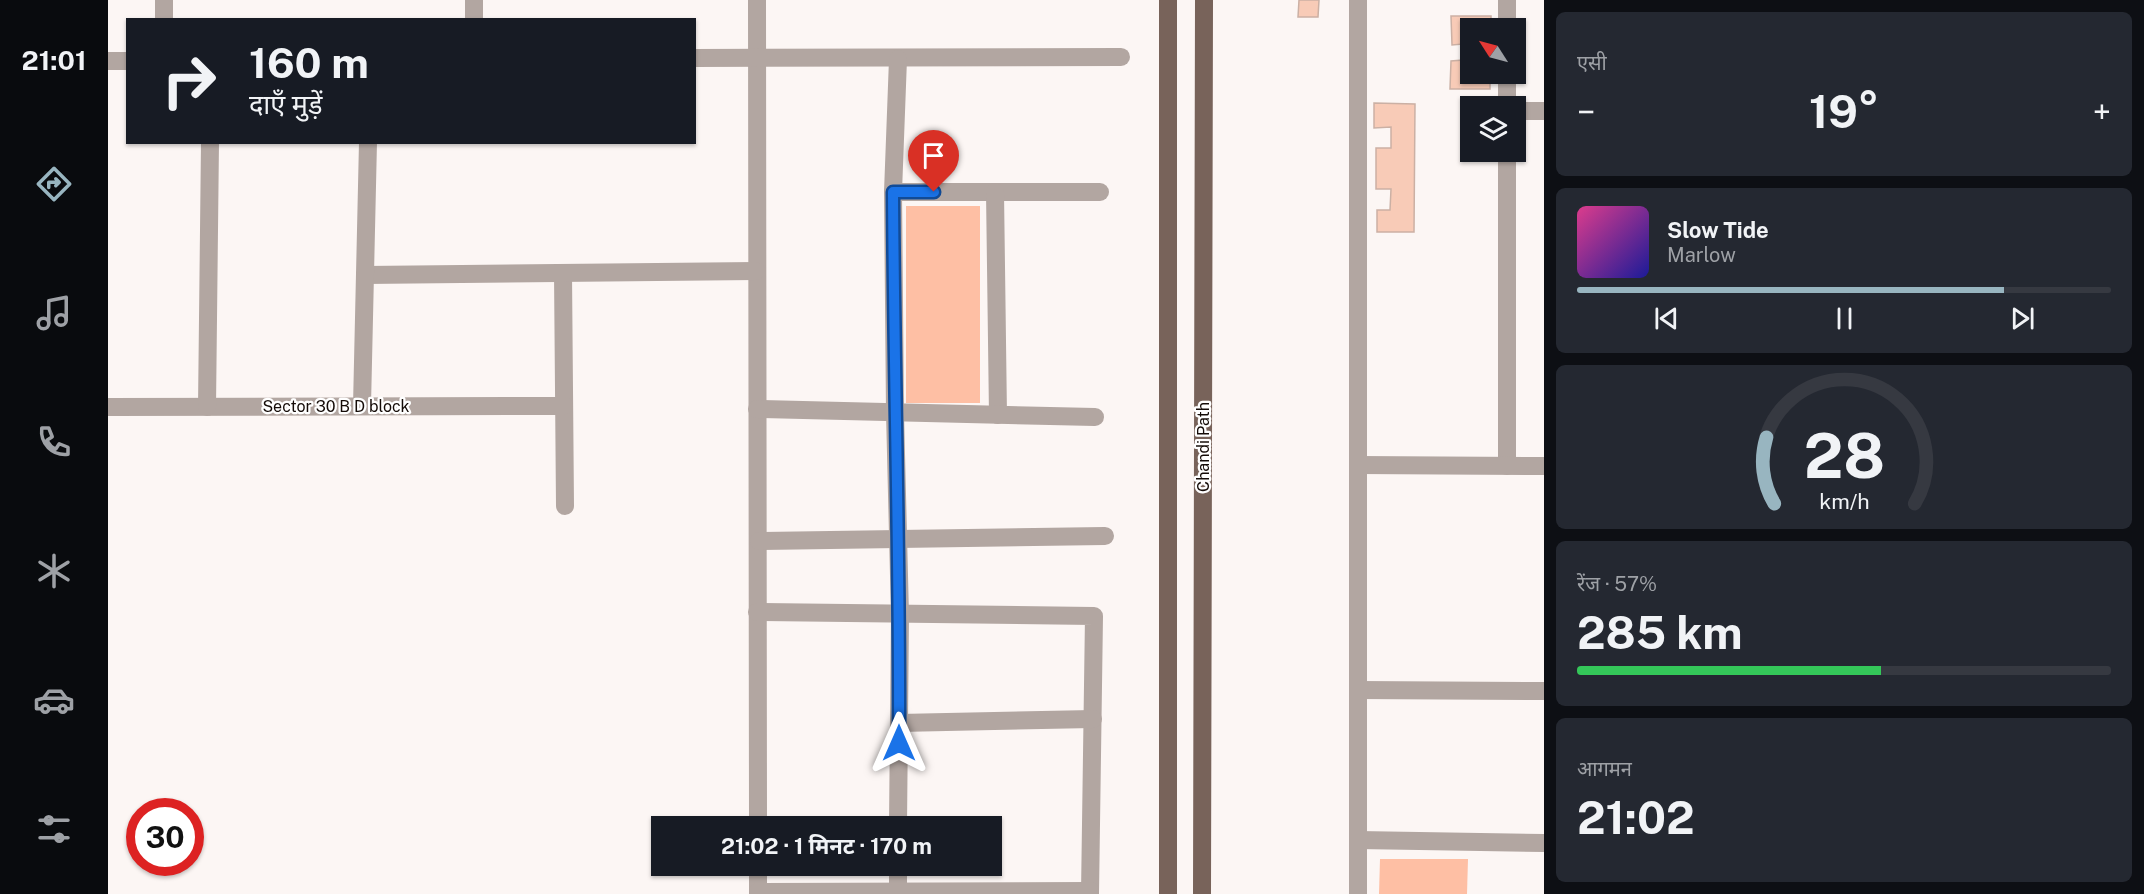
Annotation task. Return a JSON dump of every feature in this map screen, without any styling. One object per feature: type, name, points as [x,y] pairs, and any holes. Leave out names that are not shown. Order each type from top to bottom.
[{"type":"main road","points":[[1168,0],[1168,894]]},
{"type":"main road","name":"Chandi Path","points":[[1202,894],[1204,0]]},
{"type":"street","points":[[164,0],[164,18]]},
{"type":"street","points":[[474,0],[474,18]]},
{"type":"street","points":[[756,0],[758,816]]},
{"type":"street","points":[[1358,0],[1358,894]]},
{"type":"street","points":[[1507,0],[1507,18]]},
{"type":"street","points":[[696,58],[1121,57]]},
{"type":"street","points":[[898,59],[893,192],[900,616],[898,816]]},
{"type":"street","points":[[108,61],[126,61]]},
{"type":"street","points":[[1526,111],[1544,111]]},
{"type":"street","points":[[207,406],[210,144]]},
{"type":"street","points":[[362,406],[368,144]]},
{"type":"street","points":[[1507,162],[1507,466]]},
{"type":"street","points":[[893,192],[1100,192]]},
{"type":"street","points":[[995,192],[998,415]]},
{"type":"street","points":[[365,275],[756,271]]},
{"type":"street","points":[[563,273],[565,506]]},
{"type":"street","name":"Sector 30 B D block","points":[[108,406],[564,406]]},
{"type":"street","points":[[757,409],[1095,417]]},
{"type":"street","points":[[1358,465],[1544,466]]},
{"type":"street","points":[[759,541],[1105,536]]},
{"type":"street","points":[[757,612],[900,616],[1094,616],[1090,892],[758,893],[758,876]]},
{"type":"street","points":[[1358,690],[1544,691]]},
{"type":"street","points":[[899,723],[1093,719]]},
{"type":"street","points":[[1358,840],[1544,843]]},
{"type":"street","points":[[898,876],[898,893]]},
{"type":"shaded area","points":[[906,206],[980,206],[980,403],[906,403]]},
{"type":"shaded area","points":[[1380,859],[1468,859],[1467,894],[1379,894]]},
{"type":"building","points":[[1299,0],[1319,0],[1318,17],[1298,17]]},
{"type":"building","points":[[1451,16],[1491,16],[1491,18],[1460,18],[1460,44],[1452,45]]},
{"type":"building","points":[[1460,60],[1460,84],[1490,84],[1490,89],[1450,89],[1451,61]]},
{"type":"building","points":[[1374,103],[1415,104],[1414,232],[1377,232],[1377,210],[1390,210],[1391,189],[1376,189],[1376,148],[1391,148],[1391,127],[1374,128]]},
{"type":"route","points":[[899,743],[900,616],[893,192],[934,192]]}]
